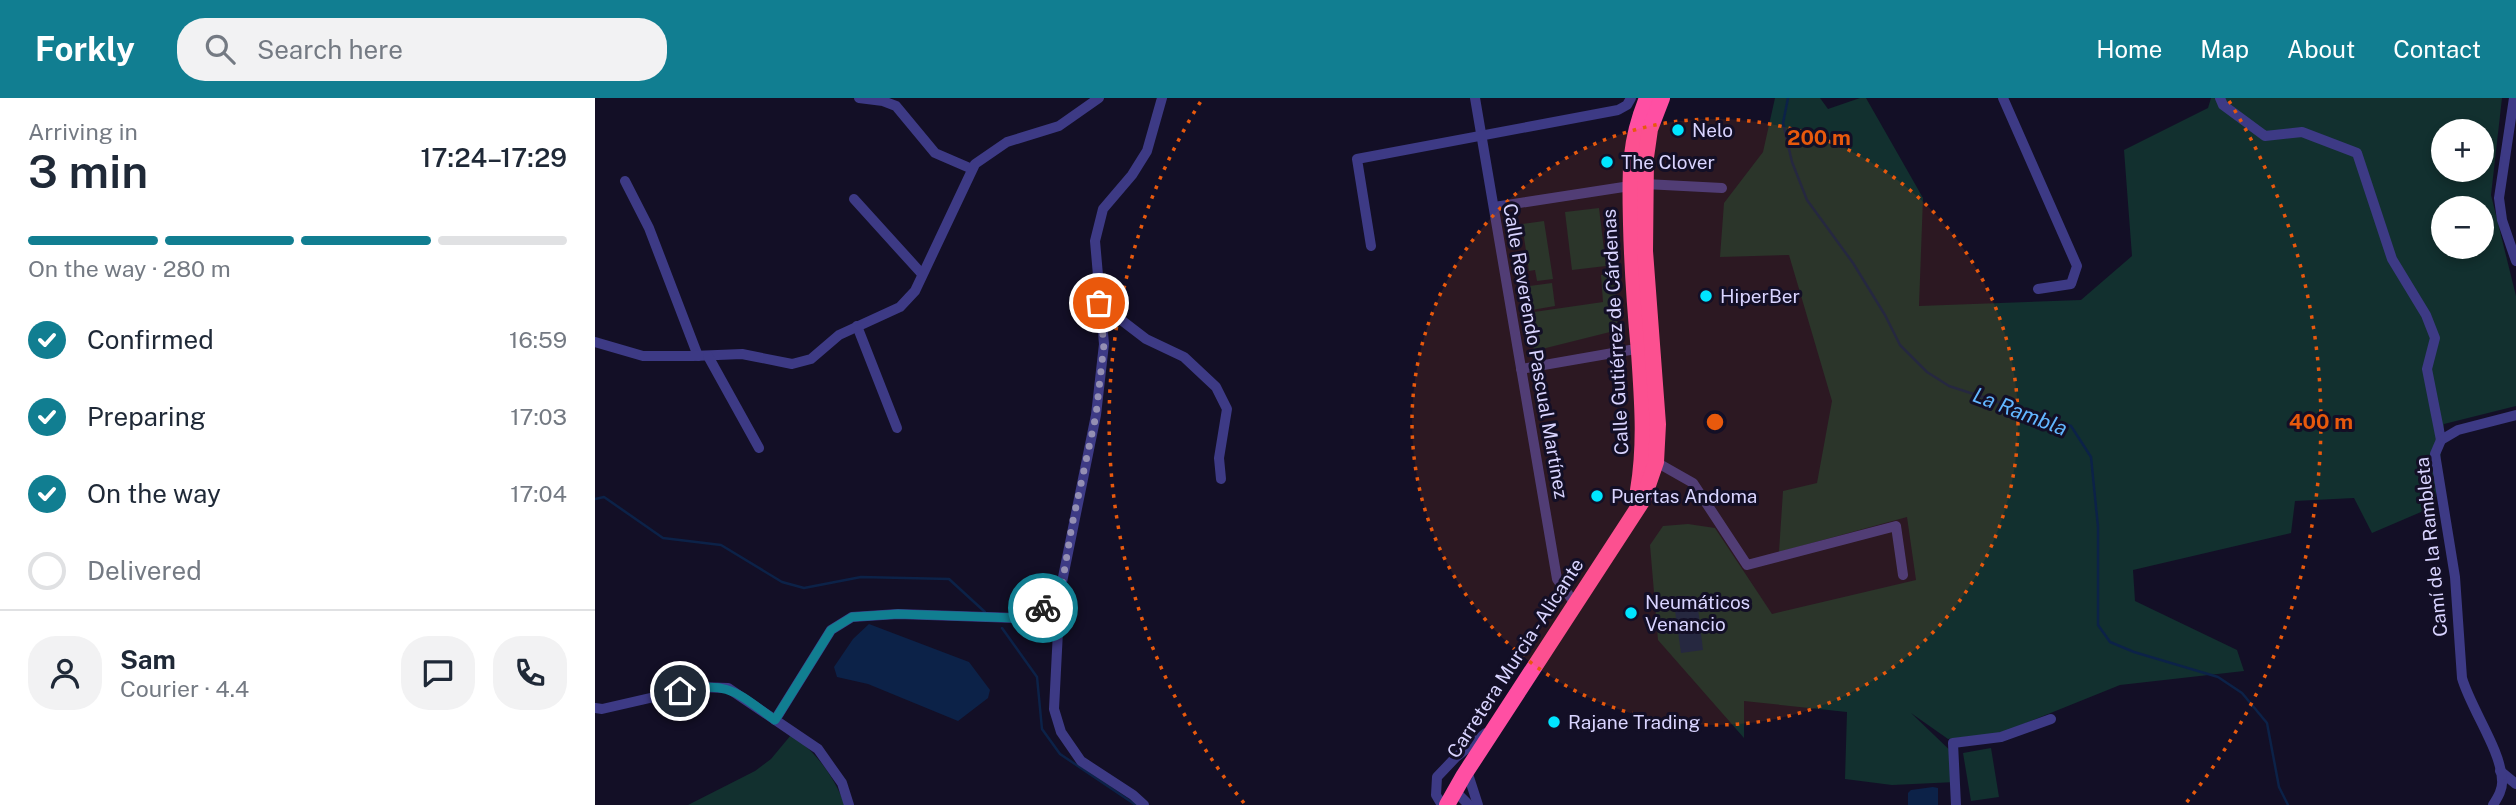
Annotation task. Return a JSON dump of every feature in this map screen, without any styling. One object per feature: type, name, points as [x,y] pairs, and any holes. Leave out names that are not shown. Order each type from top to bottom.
[{"type":"highway","name":"Calle Gutiérrez de Cárdenas","points":[[1620,534],[1636,499],[1643,460],[1644,424],[1637,330],[1637,185],[1642,130],[1649,98]]},
{"type":"highway","name":"Calle Gutiérrez de Cárdenas","points":[[1642,130],[1662,98]]},
{"type":"highway","name":"Calle Gutiérrez de Cárdenas","points":[[1620,534],[1643,500],[1656,462],[1658,424],[1645,251],[1637,185]]},
{"type":"highway","name":"Carretera Murcia - Alicante","points":[[1448,800],[1620,534]]},
{"type":"street","points":[[859,98],[882,99],[902,111],[940,156],[972,169]]},
{"type":"street","points":[[595,342],[643,356],[742,354],[792,364],[811,359],[838,335],[901,307],[915,291],[972,169],[987,155],[1007,142],[1059,126],[1099,98]]},
{"type":"street","points":[[1144,805],[1081,761],[1061,732],[1054,709],[1059,603],[1096,415],[1104,344],[1095,241],[1103,208],[1132,175],[1147,151],[1162,98]]},
{"type":"street","name":"Calle Reverendo Pascual Martínez","points":[[1475,98],[1557,579],[1576,605]]},
{"type":"street","points":[[1371,246],[1357,159],[1618,110],[1632,98]]},
{"type":"street","points":[[1632,98],[1642,130]]},
{"type":"street","points":[[2003,98],[2077,265],[2071,284],[2038,289]]},
{"type":"street","points":[[2220,98],[2223,105],[2265,136],[2302,132],[2357,153],[2392,259],[2426,315],[2435,338],[2427,369],[2441,440]]},
{"type":"street","points":[[2514,98],[2499,198],[2502,220],[2516,261]]},
{"type":"street","points":[[625,181],[649,228],[703,356],[759,448]]},
{"type":"street","points":[[1494,207],[1637,185],[1722,188]]},
{"type":"street","points":[[854,199],[922,274]]},
{"type":"street","points":[[1099,303],[1146,339],[1184,356],[1216,387],[1227,409],[1219,458],[1221,480]]},
{"type":"street","points":[[857,326],[897,428]]},
{"type":"street","points":[[1637,330],[1630,350],[1633,361],[1640,366]]},
{"type":"street","points":[[1521,369],[1630,350]]},
{"type":"street","name":"Camí de la Rambleta","points":[[2500,771],[2498,759],[2462,678],[2455,577],[2435,454],[2441,440],[2458,430],[2516,415]]},
{"type":"street","points":[[1656,462],[1693,483],[1747,565],[1896,526],[1903,575]]},
{"type":"street","points":[[775,720],[831,630],[852,617],[898,614],[1016,618],[1059,603]]},
{"type":"street","points":[[595,708],[602,709],[710,686],[728,688],[818,749],[842,783],[849,805]]},
{"type":"street","points":[[1469,805],[1436,795],[1437,777],[1503,716]]},
{"type":"street","points":[[1956,805],[1953,743],[2001,737],[2051,719]]},
{"type":"street","points":[[1467,771],[1478,805]]},
{"type":"street","points":[[2500,771],[2516,784]]},
{"type":"street","points":[[2493,805],[2500,794],[2500,771]]},
{"type":"green space","points":[[1775,98],[1820,98],[1828,109],[1866,98],[1923,198],[1919,306],[2081,300],[2132,256],[2124,150],[2208,108],[2211,98],[2502,98],[2494,169],[2494,119],[2431,119],[2431,182],[2492,182],[2491,196],[2431,196],[2431,259],[2494,259],[2494,207],[2516,296],[2516,406],[2444,424],[2435,506],[2372,533],[2354,498],[2295,501],[2291,533],[2133,570],[2135,601],[2237,650],[2244,671],[2120,685],[2001,733],[1948,739],[1911,713],[1957,757],[1956,782],[1892,785],[1845,779],[1847,712],[1744,701],[1744,738],[1658,640],[1650,545],[1663,526],[1688,524],[1715,528],[1772,614],[1916,580],[1907,517],[1779,552],[1783,491],[1817,483],[1832,401],[1789,255],[1720,257],[1724,203],[1763,152]]},
{"type":"green space","points":[[1599,208],[1606,266],[1572,270],[1565,212]]},
{"type":"green space","points":[[1544,221],[1553,279],[1537,281],[1535,270],[1529,271],[1522,224]]},
{"type":"green space","points":[[1601,275],[1614,275],[1618,330],[1534,351],[1527,313],[1603,302]]},
{"type":"green space","points":[[1552,283],[1555,306],[1526,311],[1523,287]]},
{"type":"green space","points":[[791,735],[809,749],[824,766],[845,805],[688,805],[755,771],[771,759]]},
{"type":"green space","points":[[1991,748],[1999,797],[1971,801],[1963,753]]},
{"type":"water","points":[[1698,608],[1703,650],[1681,653],[1675,611]]},
{"type":"water","points":[[869,624],[969,662],[990,690],[988,698],[958,721],[868,684],[837,677],[834,667],[853,639]]},
{"type":"water","points":[[1938,788],[1938,805],[1908,805],[1908,793],[1911,790]]},
{"type":"waterway","name":"La Rambla","points":[[1788,98],[1783,123],[1792,162],[1807,200],[1853,263],[1900,345],[1927,372],[1949,386],[2071,426],[2091,457],[2098,527],[2098,625],[2110,642],[2134,652],[2218,677],[2242,693],[2267,723],[2279,787],[2288,805]]},
{"type":"waterway","points":[[595,499],[604,497],[663,538],[721,545],[782,582],[804,588],[861,577],[949,579],[985,612]]},
{"type":"waterway","points":[[1002,628],[1037,677],[1042,729],[1060,754],[1136,805]]},
{"type":"way so far","points":[[1043,608],[1059,603],[1072,525],[1096,415],[1104,344],[1099,303]]},
{"type":"place","name":"Nelo","points":[[1678,130]]},
{"type":"place","name":"The Clover","points":[[1607,162]]},
{"type":"place","name":"HiperBer","points":[[1706,296]]},
{"type":"place","name":"Puertas Andoma","points":[[1597,496]]},
{"type":"place","name":"Neumáticos Venancio","points":[[1631,613]]},
{"type":"place","name":"Rajane Trading","points":[[1554,722]]},
{"type":"route","points":[[680,691],[710,686],[728,688],[775,720],[831,630],[852,617],[898,614],[1016,618],[1043,608]]}]
